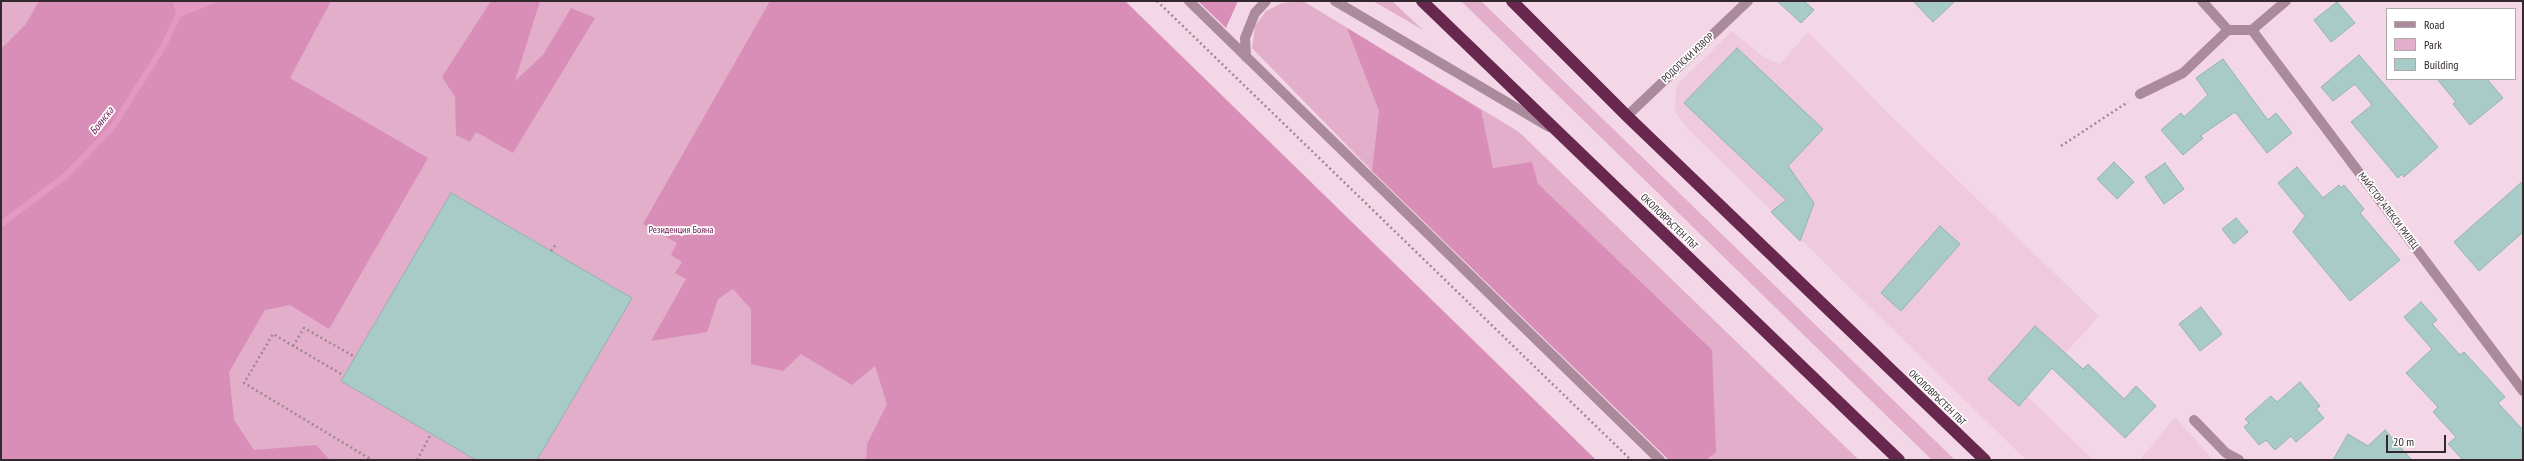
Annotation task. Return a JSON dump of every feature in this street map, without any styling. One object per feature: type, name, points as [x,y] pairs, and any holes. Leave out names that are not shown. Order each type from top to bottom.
[{"type":"highway","name":"ОКОЛОВРЪСТЕН ПЪТ","points":[[1422,1],[1899,460]]},
{"type":"highway","name":"ОКОЛОВРЪСТЕН ПЪТ","points":[[1512,1],[1627,116],[1985,460]]},
{"type":"street","points":[[1189,1],[1660,460]]},
{"type":"street","points":[[1246,57],[1244,38],[1255,13],[1266,1]]},
{"type":"street","points":[[1335,1],[1562,135]]},
{"type":"street","name":"РОДОПСКИ ИЗВОР","points":[[1627,116],[1748,1]]},
{"type":"street","points":[[2202,1],[2228,30]]},
{"type":"street","points":[[2140,94],[2184,73],[2228,30],[2252,30],[2286,1]]},
{"type":"street","name":"МАЙСТОР АЛЕКСИ РИЛЕЦ","points":[[2252,30],[2523,391]]},
{"type":"street","points":[[2194,420],[2226,453],[2239,460]]},
{"type":"path","points":[[1157,1],[1631,460]]},
{"type":"path","points":[[2061,146],[2140,94]]},
{"type":"path","points":[[552,251],[557,243]]},
{"type":"path","points":[[293,346],[304,328],[355,357]]},
{"type":"path","points":[[341,374],[273,334],[244,383],[372,460]]},
{"type":"path","points":[[416,460],[431,434]]},
{"type":"shaded area","points":[[173,1],[219,1],[177,18]]},
{"type":"shaded area","points":[[1732,31],[1765,58],[1780,64],[1808,32],[1894,119],[2099,316],[2027,396],[2093,460],[2026,460],[1686,127],[1675,112],[1676,86]]},
{"type":"shaded area","points":[[2175,417],[2213,460],[2140,460]]},
{"type":"green space","name":"Резиденция Бояна","points":[[1,1],[1125,1],[1596,460],[1,460]]},
{"type":"green space","points":[[39,1],[173,1],[177,18],[219,1],[331,1],[290,78],[428,158],[329,329],[290,305],[265,310],[229,372],[234,420],[254,450],[316,445],[330,460],[1,460],[1,49],[26,24]]},
{"type":"green space","points":[[491,1],[540,1],[515,81],[543,55],[571,8],[595,18],[513,153],[476,132],[470,142],[456,135],[455,97],[442,77]]},
{"type":"green space","points":[[770,1],[1125,1],[1596,460],[866,460],[867,444],[887,404],[875,366],[852,385],[801,354],[783,371],[751,364],[751,309],[733,289],[718,299],[707,332],[651,341],[686,279],[675,273],[682,262],[671,255],[677,243],[643,224]]},
{"type":"green space","points":[[1198,1],[1238,1],[1226,28]]},
{"type":"green space","points":[[1303,1],[1519,132],[1859,460],[1669,460],[1372,171],[1252,48],[1255,26],[1266,11],[1282,3]]},
{"type":"green space","points":[[1373,1],[1392,1],[1423,30]]},
{"type":"green space","points":[[1461,1],[1481,1],[1955,460],[1932,460]]},
{"type":"green space","points":[[1347,28],[1481,110],[1493,168],[1532,162],[1538,184],[1712,350],[1716,452],[1706,460],[1669,460],[1372,171],[1379,111]]},
{"type":"building","points":[[1777,1],[1804,1],[1814,10],[1801,23]]},
{"type":"building","points":[[1913,1],[1955,1],[1933,22]]},
{"type":"building","points":[[2337,2],[2355,23],[2331,42],[2314,20]]},
{"type":"building","points":[[1737,48],[1823,129],[1788,166],[1814,203],[1800,241],[1771,212],[1786,200],[1684,103]]},
{"type":"building","points":[[2359,55],[2438,147],[2404,177],[2402,174],[2398,178],[2351,122],[2372,105],[2355,84],[2333,101],[2321,87]]},
{"type":"building","points":[[2223,59],[2268,120],[2276,113],[2292,133],[2267,153],[2235,112],[2200,136],[2203,138],[2183,155],[2161,130],[2181,113],[2184,117],[2208,95],[2196,78]]},
{"type":"building","points":[[2438,80],[2488,80],[2503,98],[2470,125],[2453,104],[2456,102]]},
{"type":"building","points":[[2114,162],[2134,182],[2117,199],[2097,179]]},
{"type":"building","points":[[2165,163],[2184,189],[2164,204],[2145,177]]},
{"type":"building","points":[[2297,167],[2323,198],[2339,185],[2341,188],[2344,185],[2364,209],[2360,213],[2400,260],[2350,301],[2293,232],[2305,216],[2278,183]]},
{"type":"building","points":[[2523,181],[2523,232],[2479,271],[2454,242]]},
{"type":"building","points":[[451,193],[632,298],[537,460],[476,460],[341,381]]},
{"type":"building","points":[[2236,218],[2248,232],[2234,244],[2222,229]]},
{"type":"building","points":[[1940,226],[1960,244],[1901,311],[1881,293]]},
{"type":"building","points":[[2421,302],[2437,320],[2432,324],[2460,355],[2464,352],[2505,397],[2498,403],[2523,430],[2523,460],[2463,460],[2448,444],[2456,437],[2433,412],[2438,407],[2406,373],[2432,349],[2404,317]]},
{"type":"building","points":[[2201,307],[2222,334],[2200,351],[2179,324]]},
{"type":"building","points":[[2035,326],[2083,369],[2088,364],[2124,399],[2136,386],[2156,406],[2125,438],[2052,368],[2019,406],[1988,379]]},
{"type":"building","points":[[2300,382],[2320,406],[2316,409],[2324,418],[2296,442],[2291,436],[2275,450],[2266,440],[2259,445],[2244,427],[2249,423],[2245,419],[2271,396],[2277,402]]},
{"type":"building","points":[[2385,430],[2412,460],[2333,460],[2348,434],[2368,446]]},
{"type":"waterway","name":"Боянска","points":[[1,224],[65,176],[112,128],[163,47],[185,1]]}]
